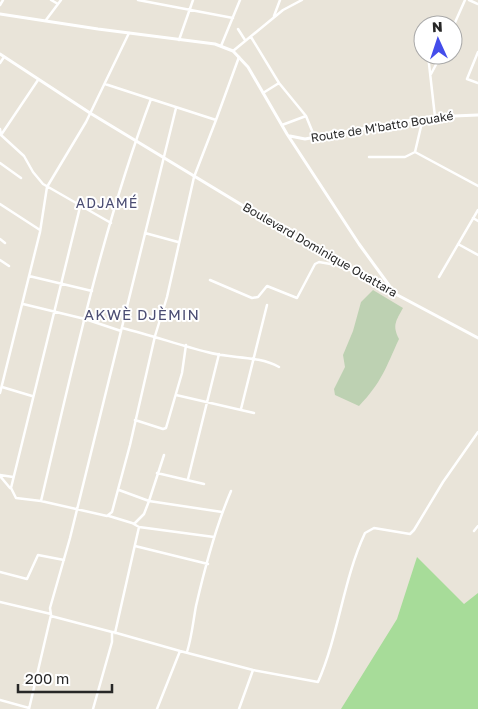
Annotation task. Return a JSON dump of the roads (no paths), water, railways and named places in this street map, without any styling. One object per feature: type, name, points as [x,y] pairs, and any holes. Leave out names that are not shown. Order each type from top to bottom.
[{"type":"street","points":[[0,5],[3,0]]},
{"type":"street","points":[[51,0],[58,4]]},
{"type":"street","points":[[46,20],[61,0]]},
{"type":"street","points":[[138,0],[233,18]]},
{"type":"street","points":[[179,40],[193,0]]},
{"type":"street","points":[[221,46],[240,0]]},
{"type":"street","points":[[273,18],[280,0]]},
{"type":"street","points":[[233,52],[273,18],[302,0]]},
{"type":"street","points":[[458,15],[465,0]]},
{"type":"street","points":[[469,0],[478,4]]},
{"type":"street","points":[[0,14],[221,46],[239,56],[287,134],[359,244],[394,293]]},
{"type":"street","points":[[238,29],[246,41]]},
{"type":"street","points":[[0,393],[40,230],[47,187],[90,113],[129,33]]},
{"type":"street","points":[[251,37],[280,83],[306,116],[315,138]]},
{"type":"street","points":[[478,52],[467,79],[478,83]]},
{"type":"street","name":"Boulevard Dominique Ouattara","points":[[0,54],[90,113],[343,266],[478,338]]},
{"type":"street","points":[[109,516],[119,490],[155,336],[167,297],[194,177],[239,56]]},
{"type":"street","points":[[0,63],[4,57]]},
{"type":"street","points":[[430,65],[435,117]]},
{"type":"street","points":[[431,74],[436,65]]},
{"type":"street","points":[[0,136],[38,79]]},
{"type":"street","points":[[263,93],[280,83]]},
{"type":"street","points":[[105,84],[216,120]]},
{"type":"street","points":[[41,500],[92,291],[135,140],[151,99]]},
{"type":"street","points":[[0,700],[29,708],[51,615],[50,608],[77,509],[176,108]]},
{"type":"street","name":"Route de M'batto Bouaké","points":[[287,134],[300,140],[423,118],[478,115]]},
{"type":"street","points":[[282,125],[306,116]]},
{"type":"street","points":[[415,152],[423,118]]},
{"type":"street","points":[[0,129],[0,136]]},
{"type":"street","points":[[0,136],[24,156],[38,179],[47,187],[111,223]]},
{"type":"street","points":[[370,157],[405,157],[415,152]]},
{"type":"street","points":[[415,152],[478,186]]},
{"type":"street","points":[[0,163],[20,178]]},
{"type":"street","points":[[0,204],[40,230]]},
{"type":"street","points":[[11,488],[32,396],[80,207]]},
{"type":"street","points":[[439,277],[478,210]]},
{"type":"street","points":[[473,218],[478,221]]},
{"type":"street","points":[[145,233],[178,242]]},
{"type":"street","points":[[0,240],[5,243]]},
{"type":"street","points":[[458,244],[478,255]]},
{"type":"street","points":[[0,260],[9,266]]},
{"type":"street","points":[[210,280],[252,298],[258,297],[268,286],[297,298],[315,264],[319,262],[343,266]]},
{"type":"street","points":[[29,276],[92,291]]},
{"type":"street","points":[[23,304],[121,330],[155,336],[219,354],[279,367]]},
{"type":"street","points":[[241,409],[267,305]]},
{"type":"street","points":[[135,420],[163,429],[168,423],[186,345]]},
{"type":"street","points":[[188,479],[219,354]]},
{"type":"street","points":[[2,388],[32,396]]},
{"type":"street","points":[[176,394],[254,413]]},
{"type":"street","points":[[0,602],[253,670],[318,682],[330,651],[353,565],[365,533],[374,528],[410,534],[478,432]]},
{"type":"street","points":[[134,524],[144,514],[164,456]]},
{"type":"street","points":[[157,473],[204,484]]},
{"type":"street","points":[[0,476],[13,477]]},
{"type":"street","points":[[0,476],[11,488],[16,498],[41,500],[109,516],[139,527],[214,537]]},
{"type":"street","points":[[119,490],[149,501],[222,512]]},
{"type":"street","points":[[187,652],[214,537],[230,491]]},
{"type":"street","points":[[474,531],[478,526]]},
{"type":"street","points":[[92,709],[112,642],[139,527]]},
{"type":"street","points":[[135,546],[208,564]]},
{"type":"street","points":[[0,572],[28,579],[31,576],[38,555],[64,560]]},
{"type":"street","points":[[157,709],[180,651]]},
{"type":"street","points":[[239,709],[253,670]]},
{"type":"district","name":"ADJAMÉ","points":[[107,203]]},
{"type":"district","name":"AKWÈ DJÈMIN","points":[[142,315]]}]
